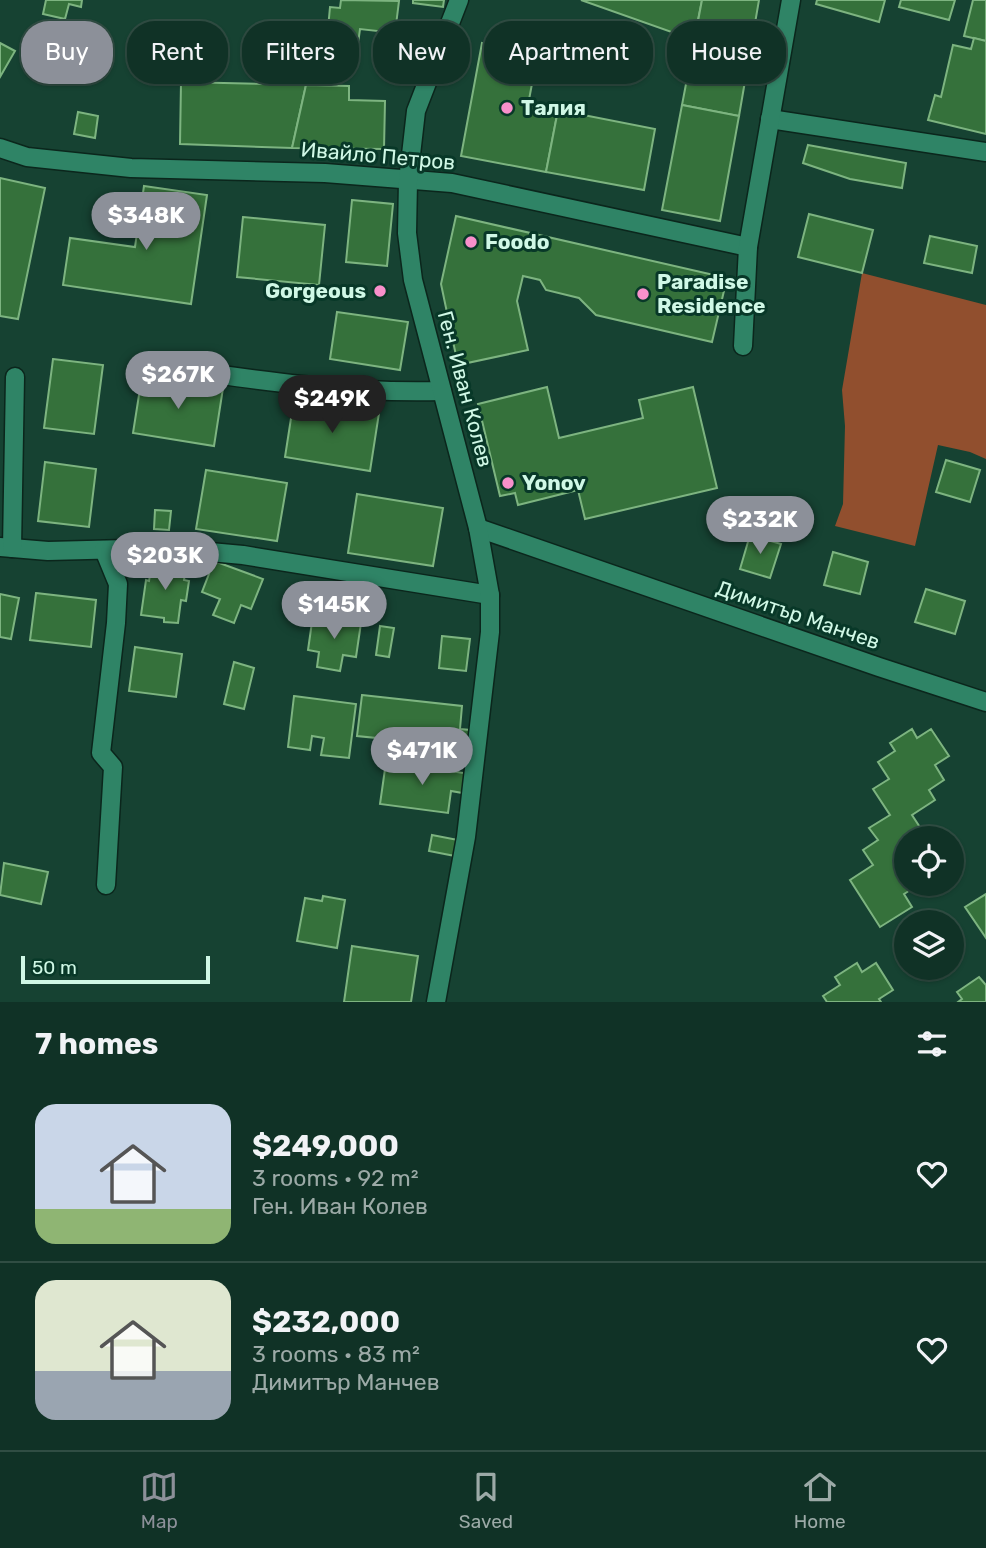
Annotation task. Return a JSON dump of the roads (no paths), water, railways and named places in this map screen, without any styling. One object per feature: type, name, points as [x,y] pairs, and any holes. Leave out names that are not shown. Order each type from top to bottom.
[{"type":"street","name":"Ген. Иван Колев","points":[[436,1002],[466,837],[490,632],[490,595],[478,528],[413,279],[407,233],[408,181],[416,111],[459,0]]},
{"type":"street","points":[[744,346],[748,247],[791,0]]},
{"type":"street","points":[[770,119],[986,152]]},
{"type":"street","name":"Ивайло Петров","points":[[0,148],[27,157],[131,168],[325,173],[452,183],[748,247]]},
{"type":"street","points":[[151,365],[282,384],[403,392],[442,391]]},
{"type":"street","points":[[15,377],[6,547],[48,551],[166,548],[243,555],[490,595]]},
{"type":"street","name":"Димитър Манчев","points":[[478,528],[986,702]]},
{"type":"street","points":[[104,550],[118,584],[101,753],[113,767],[106,885]]},
{"type":"place","name":"Талия","points":[[507,108]]},
{"type":"place","name":"Foodo","points":[[471,242]]},
{"type":"place","name":"Gorgeous","points":[[380,291]]},
{"type":"place","name":"Paradise Residence","points":[[643,294]]},
{"type":"place","name":"Yonov","points":[[508,483]]}]
